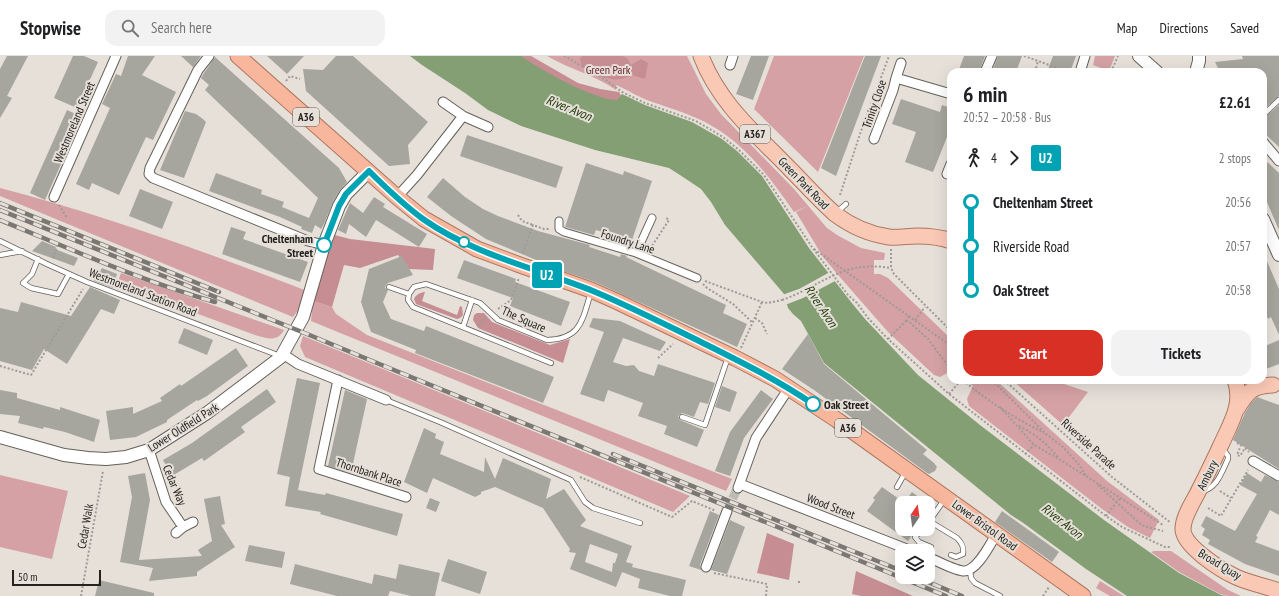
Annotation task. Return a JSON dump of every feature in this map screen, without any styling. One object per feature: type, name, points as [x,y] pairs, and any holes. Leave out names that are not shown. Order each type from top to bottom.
[{"type":"highway","name":"Lower Bristol Road","points":[[244,58],[396,197],[424,219],[477,248],[591,290],[650,316],[732,357],[789,388],[997,533],[1083,596]]},
{"type":"main road","name":"Green Park Road","points":[[700,56],[711,80],[725,101],[835,214],[849,224],[869,233],[890,237],[919,236],[947,240]]},
{"type":"main road","name":"Ambury","points":[[1187,540],[1183,529],[1184,522],[1199,491],[1226,443],[1239,397],[1236,384]]},
{"type":"main road","name":"Ambury","points":[[1236,411],[1246,394],[1251,390],[1272,384]]},
{"type":"main road","name":"Broad Quay","points":[[1187,540],[1194,549],[1215,564],[1236,576],[1279,591]]},
{"type":"main road","points":[[1236,576],[1255,587],[1264,596]]},
{"type":"street","name":"Westmoreland Street","points":[[54,198],[116,56]]},
{"type":"street","points":[[209,56],[198,70],[150,168],[149,174],[153,178],[308,241],[324,245]]},
{"type":"street","points":[[730,65],[733,56]]},
{"type":"street","points":[[987,68],[992,56]]},
{"type":"street","points":[[1081,68],[1085,56]]},
{"type":"street","points":[[1139,56],[1152,68]]},
{"type":"street","points":[[1197,68],[1199,56]]},
{"type":"street","name":"Trinity Close","points":[[874,139],[893,90],[901,63]]},
{"type":"street","name":"Trinity Close","points":[[896,78],[947,93]]},
{"type":"street","points":[[443,102],[463,116],[488,127]]},
{"type":"street","points":[[396,197],[416,175],[463,116]]},
{"type":"street","points":[[1267,147],[1279,161]]},
{"type":"street","points":[[369,171],[346,194],[339,206],[324,245],[303,317],[282,356],[386,400]]},
{"type":"street","points":[[636,253],[652,218]]},
{"type":"street","name":"Foundry Lane","points":[[559,225],[564,232],[636,253],[697,278]]},
{"type":"street","points":[[1267,228],[1279,255]]},
{"type":"street","name":"Lower Oldfield Park","points":[[0,437],[64,455],[88,458],[106,459],[149,450],[207,413],[282,356]]},
{"type":"street","name":"Thornbank Place","points":[[338,380],[319,469],[406,497]]},
{"type":"street","name":"Wood Street","points":[[789,388],[756,438],[738,486],[814,517],[895,545]]},
{"type":"street","name":"Cedar Way","points":[[149,450],[166,502],[183,527]]},
{"type":"street","points":[[1253,461],[1279,476]]},
{"type":"street","points":[[706,567],[726,513]]},
{"type":"street","points":[[176,533],[183,527],[193,522]]},
{"type":"street","points":[[935,560],[963,571],[970,570],[976,566],[997,533]]},
{"type":"lane","points":[[1267,111],[1279,100]]},
{"type":"lane","points":[[835,214],[846,204]]},
{"type":"lane","name":"Westmoreland Station Road","points":[[0,241],[87,282],[282,356]]},
{"type":"lane","points":[[0,255],[22,251]]},
{"type":"lane","points":[[38,259],[32,274],[23,283],[32,288],[58,294],[69,274]]},
{"type":"lane","name":"The Square","points":[[409,294],[414,287],[426,284],[480,303],[504,324],[547,340],[555,340],[572,334],[578,329],[591,290]]},
{"type":"lane","points":[[389,287],[409,294],[408,300],[413,307],[551,363]]},
{"type":"lane","points":[[463,327],[472,300]]},
{"type":"lane","points":[[682,417],[704,425],[732,357]]},
{"type":"lane","points":[[386,400],[565,477],[571,480],[585,502],[593,508],[640,523]]},
{"type":"lane","points":[[897,487],[907,470]]},
{"type":"lane","points":[[935,512],[946,497]]},
{"type":"lane","points":[[935,526],[957,538],[963,545],[962,554],[960,556],[956,557],[950,555]]},
{"type":"lane","points":[[916,536],[915,537],[919,542],[924,544]]},
{"type":"lane","points":[[970,570],[971,578],[975,583],[1000,596]]},
{"type":"path","points":[[564,56],[606,80],[622,92],[645,103],[696,121],[723,137],[764,175],[812,247],[848,295],[858,303],[868,318],[888,339],[949,394],[1106,516],[1122,527],[1165,547],[1171,547]]},
{"type":"path","points":[[840,195],[889,56]]},
{"type":"path","points":[[1024,56],[1058,68]]},
{"type":"path","points":[[1113,68],[1118,56]]},
{"type":"path","points":[[1036,68],[1038,61]]},
{"type":"path","points":[[285,82],[290,76],[300,79]]},
{"type":"path","points":[[54,198],[67,218]]},
{"type":"path","points":[[518,215],[522,221],[544,229],[559,225]]},
{"type":"path","points":[[645,257],[669,220],[665,217]]},
{"type":"path","points":[[524,250],[533,225]]},
{"type":"path","points":[[49,265],[57,246]]},
{"type":"path","points":[[812,247],[947,343]]},
{"type":"path","points":[[891,248],[891,268],[894,274],[925,307],[947,327]]},
{"type":"path","points":[[713,284],[768,303],[782,300],[800,293],[849,269],[871,266],[891,268]]},
{"type":"path","points":[[502,307],[511,300],[519,278]]},
{"type":"path","points":[[706,281],[703,282],[704,286],[733,304],[753,323]]},
{"type":"path","points":[[0,366],[31,375],[87,282]]},
{"type":"path","points":[[732,357],[746,340],[762,302]]},
{"type":"path","points":[[915,320],[925,307]]},
{"type":"path","points":[[888,339],[908,320],[910,316]]},
{"type":"path","points":[[755,318],[762,323],[767,334]]},
{"type":"path","points":[[908,320],[928,339],[947,365]]},
{"type":"path","points":[[658,358],[670,346]]},
{"type":"path","points":[[949,394],[958,384]]},
{"type":"path","points":[[968,384],[1026,424],[1047,435]]},
{"type":"path","points":[[996,384],[1047,435],[1063,447],[1080,466],[1087,478]]},
{"type":"path","name":"Riverside Parade","points":[[1008,384],[1112,477],[1165,518]]},
{"type":"path","points":[[1000,407],[1034,446],[1059,459],[1163,525]]},
{"type":"path","points":[[1018,426],[1036,436],[1050,447],[1059,459]]},
{"type":"path","points":[[1208,508],[1221,516],[1253,461],[1248,451],[1244,448],[1240,456],[1237,455],[1241,445],[1226,443]]},
{"type":"path","points":[[1026,454],[1034,446]]},
{"type":"path","name":"Cedar Walk","points":[[81,596],[106,459]]},
{"type":"path","points":[[565,477],[570,473],[672,517],[692,501],[726,513]]},
{"type":"path","points":[[1093,481],[1144,526],[1163,531]]},
{"type":"path","points":[[1220,491],[1231,498]]},
{"type":"path","points":[[1106,516],[1120,498]]},
{"type":"path","points":[[706,567],[713,572],[767,584],[766,596]]},
{"type":"green space","points":[[517,56],[531,56],[578,83],[619,92],[623,99],[616,106],[577,93]]},
{"type":"green space","points":[[547,56],[687,56],[706,94],[721,114],[794,189],[827,228],[861,248],[885,253],[884,260],[874,260],[874,274],[880,274],[888,278],[947,335],[947,373],[940,377],[934,375],[888,332],[823,257],[796,212],[808,206],[794,212],[758,164],[725,134],[683,112],[648,100],[616,85],[616,90],[599,80]]},
{"type":"green space","name":"Green Park","points":[[583,56],[622,56],[627,58],[631,65],[641,59],[648,63],[645,79],[632,75],[619,79],[600,76],[582,67],[580,58]]},
{"type":"green space","points":[[774,56],[864,56],[818,172],[754,109]]},
{"type":"green space","points":[[1095,56],[1115,56],[1110,68],[1101,68],[1093,65]]},
{"type":"green space","points":[[0,188],[78,210],[155,235],[307,291],[299,309],[293,317],[0,196]]},
{"type":"green space","points":[[331,234],[350,239],[435,249],[433,270],[409,269],[398,255],[360,268],[344,265],[332,307],[313,301]]},
{"type":"green space","points":[[121,273],[284,330],[278,337],[275,338],[255,335],[117,284]]},
{"type":"green space","points":[[425,292],[422,301],[457,315],[460,306],[462,307],[463,315],[457,319],[416,304],[414,299],[418,294]]},
{"type":"green space","points":[[313,301],[332,307],[336,314],[367,335],[732,479],[726,491],[311,321]]},
{"type":"green space","points":[[477,313],[484,313],[492,322],[550,345],[570,339],[563,363],[478,328],[473,320],[474,315]]},
{"type":"green space","points":[[303,336],[690,496],[673,512],[305,357],[300,346]]},
{"type":"green space","points":[[971,384],[1000,384],[1107,481],[1159,520],[1150,538],[1128,527],[1102,509],[969,406],[967,399],[973,386]]},
{"type":"green space","points":[[1017,384],[1064,384],[1088,392],[1063,425]]},
{"type":"green space","points":[[0,475],[68,491],[52,559],[0,547]]},
{"type":"green space","points":[[767,533],[794,544],[789,580],[757,573]]},
{"type":"green space","points":[[1171,551],[1228,590],[1241,596],[1220,594],[1179,572],[1151,552]]},
{"type":"green space","points":[[856,571],[913,596],[861,596],[852,594]]},
{"type":"green space","points":[[1100,581],[1124,596],[1110,596],[1096,588]]},
{"type":"water","name":"River Avon","points":[[410,56],[521,56],[541,69],[582,90],[607,99],[617,100],[622,94],[645,105],[692,122],[722,139],[737,151],[762,176],[809,248],[851,302],[918,375],[980,425],[1104,520],[1179,573],[1221,595],[1227,596],[1127,596],[1086,569],[1011,515],[824,363],[801,321],[788,308],[784,294],[725,225],[701,189],[669,168],[595,150],[521,126],[488,110]]},
{"type":"pier","points":[[830,272],[837,280],[803,298],[785,305],[782,295],[799,289]]},
{"type":"building","points":[[7,56],[28,56],[7,96],[12,98],[0,118],[0,69]]},
{"type":"building","points":[[73,56],[84,56],[98,62],[77,108],[54,98]]},
{"type":"building","points":[[128,56],[155,56],[142,75],[176,92],[153,140],[146,137],[119,195],[92,183],[89,190],[76,184],[110,108],[102,104],[116,74],[121,76]]},
{"type":"building","points":[[181,56],[201,56],[193,67]]},
{"type":"building","points":[[267,56],[304,56],[287,74]]},
{"type":"building","points":[[336,56],[353,56],[428,122],[408,145],[410,164],[389,166],[306,91],[303,69],[323,70]]},
{"type":"building","points":[[751,56],[769,56],[753,100],[736,94]]},
{"type":"building","points":[[865,56],[881,56],[836,176],[821,168]]},
{"type":"building","points":[[964,56],[985,56],[980,68],[960,68]]},
{"type":"building","points":[[998,56],[1022,56],[1018,68],[994,68]]},
{"type":"building","points":[[1053,56],[1076,56],[1072,68],[1048,68]]},
{"type":"building","points":[[1242,56],[1279,56],[1279,96],[1267,106],[1267,68],[1218,68],[1215,62],[1243,59]]},
{"type":"building","points":[[215,57],[339,168],[347,182],[333,202],[321,229],[315,225],[312,233],[301,229],[302,227],[280,217],[209,191],[216,173],[262,190],[261,194],[284,202],[282,207],[309,218],[318,198],[205,90],[209,85],[201,78]]},
{"type":"building","points":[[901,99],[940,112],[942,105],[947,107],[947,137],[933,172],[905,162],[916,132],[892,124]]},
{"type":"building","points":[[1279,105],[1279,147],[1267,136],[1267,116]]},
{"type":"building","points":[[67,110],[82,117],[45,200],[30,193]]},
{"type":"building","points":[[185,111],[196,114],[206,122],[184,178],[160,170]]},
{"type":"building","points":[[467,135],[563,167],[556,188],[460,156]]},
{"type":"building","points":[[1267,162],[1279,173],[1279,230],[1267,202]]},
{"type":"building","points":[[586,163],[623,175],[624,171],[652,181],[630,246],[622,244],[622,238],[596,230],[594,235],[565,227]]},
{"type":"building","points":[[443,178],[465,197],[483,209],[498,216],[538,231],[590,245],[589,247],[620,257],[621,254],[627,256],[626,257],[726,305],[723,313],[747,324],[737,347],[595,282],[560,270],[486,239],[451,216],[427,197]]},
{"type":"building","points":[[140,189],[173,202],[162,229],[129,216]]},
{"type":"building","points":[[374,197],[385,204],[383,207],[427,234],[419,247],[376,220],[366,237],[349,224],[346,234],[338,230],[350,203],[363,213]]},
{"type":"building","points":[[231,227],[246,232],[243,239],[308,262],[300,282],[222,254]]},
{"type":"building","points":[[42,241],[56,247],[55,249],[78,258],[74,266],[32,251]]},
{"type":"building","points":[[402,256],[413,275],[386,285],[385,288],[388,290],[383,302],[391,319],[424,331],[426,326],[554,377],[543,403],[415,353],[416,350],[371,332],[361,302],[369,269]]},
{"type":"building","points":[[464,260],[516,279],[515,282],[570,302],[561,326],[510,306],[513,298],[457,278]]},
{"type":"building","points":[[1267,261],[1279,289],[1279,335],[1271,317],[1268,319]]},
{"type":"building","points":[[102,268],[117,274],[113,288],[94,281]]},
{"type":"building","points":[[90,287],[120,300],[114,314],[101,309],[67,364],[44,349],[32,370],[0,361],[0,308],[18,312],[21,302],[71,316]]},
{"type":"building","points":[[593,318],[620,321],[666,342],[660,351],[623,338],[613,362],[626,366],[634,365],[639,371],[654,376],[658,364],[715,383],[708,404],[700,402],[694,417],[682,413],[678,416],[680,420],[704,430],[697,447],[664,434],[667,426],[638,416],[643,403],[608,390],[604,402],[580,394],[604,332],[589,327]]},
{"type":"building","points":[[184,328],[213,340],[207,355],[178,343]]},
{"type":"building","points":[[808,334],[824,364],[927,450],[923,454],[937,467],[935,471],[929,474],[927,473],[814,390],[782,369]]},
{"type":"building","points":[[1279,340],[1279,364],[1267,368],[1267,345]]},
{"type":"building","points":[[236,348],[248,366],[207,396],[198,401],[197,400],[167,420],[167,422],[136,437],[110,440],[106,411],[133,407],[133,414],[162,401],[160,398],[180,384],[181,386]]},
{"type":"building","points":[[297,378],[320,383],[298,490],[325,495],[326,493],[403,514],[397,536],[320,514],[321,512],[285,506],[290,477],[277,474]]},
{"type":"building","points":[[722,386],[737,392],[730,412],[715,407]]},
{"type":"building","points":[[267,389],[276,402],[241,427],[245,432],[204,461],[202,458],[172,476],[163,460],[192,443]]},
{"type":"building","points":[[0,390],[17,393],[17,398],[60,410],[60,407],[100,420],[94,442],[65,432],[18,423],[20,416],[0,414]]},
{"type":"building","points":[[345,390],[367,399],[351,473],[328,466]]},
{"type":"building","points":[[761,390],[773,399],[744,438],[730,476],[715,471],[730,432]]},
{"type":"building","points":[[1257,397],[1279,405],[1279,469],[1233,440],[1244,415],[1251,403]]},
{"type":"building","points":[[424,428],[436,434],[435,438],[444,442],[440,454],[484,472],[485,457],[495,479],[503,458],[551,479],[546,499],[564,489],[586,520],[580,526],[632,546],[626,562],[633,564],[632,567],[686,580],[682,596],[670,596],[638,588],[640,579],[622,572],[616,587],[570,569],[576,553],[569,552],[570,549],[543,508],[495,487],[481,492],[481,494],[475,497],[433,478],[427,493],[404,482]],"holes":[[[590,544],[618,554],[615,563],[613,563],[612,572],[585,562]]]},
{"type":"building","points":[[145,473],[150,500],[139,560],[202,556],[198,550],[212,541],[204,499],[220,496],[225,524],[221,525],[235,547],[197,572],[197,576],[149,581],[153,568],[120,562],[132,497],[128,476]]},
{"type":"building","points":[[1247,473],[1261,482],[1265,475],[1279,482],[1279,515],[1270,510],[1256,536],[1258,537],[1255,542],[1279,551],[1279,576],[1245,564],[1208,544],[1210,540],[1202,535],[1205,529],[1201,526],[1206,516],[1235,531],[1257,494],[1240,485]]},
{"type":"building","points":[[882,487],[895,496],[895,531],[867,511],[875,500],[873,498]]},
{"type":"building","points":[[912,492],[917,496],[909,496]]},
{"type":"building","points":[[430,498],[440,502],[436,512],[426,508]]},
{"type":"building","points":[[710,511],[719,515],[700,565],[701,570],[689,566]]},
{"type":"building","points":[[1002,511],[1059,552],[1052,562],[995,522]]},
{"type":"building","points":[[730,520],[745,527],[727,574],[711,570]]},
{"type":"building","points":[[901,536],[911,536],[908,541]]},
{"type":"building","points":[[249,545],[285,552],[282,568],[245,561]]},
{"type":"building","points":[[448,559],[487,572],[480,594],[441,581]]},
{"type":"building","points":[[295,564],[372,584],[374,574],[396,579],[399,564],[440,573],[435,596],[411,596],[390,591],[388,596],[337,596],[290,584]]},
{"type":"building","points":[[99,580],[154,593],[154,596],[95,596]]},
{"type":"tunnel","points":[[727,511],[737,489]]},
{"type":"railway","points":[[0,203],[219,292]]},
{"type":"railway","points":[[0,210],[946,596]]},
{"type":"railway","points":[[0,220],[133,274],[187,294],[215,302]]},
{"type":"railway","points":[[613,454],[895,568]]},
{"type":"railway","points":[[933,584],[962,596]]},
{"type":"bus line","name":"U2","points":[[324,245],[339,206],[346,194],[369,171],[396,197],[424,219],[457,238],[497,257],[591,290],[650,316],[736,358],[775,379],[813,404]]},
{"type":"place","name":"Cheltenham Street","points":[[324,245]]},
{"type":"place","name":"Oak Street","points":[[813,404]]}]
